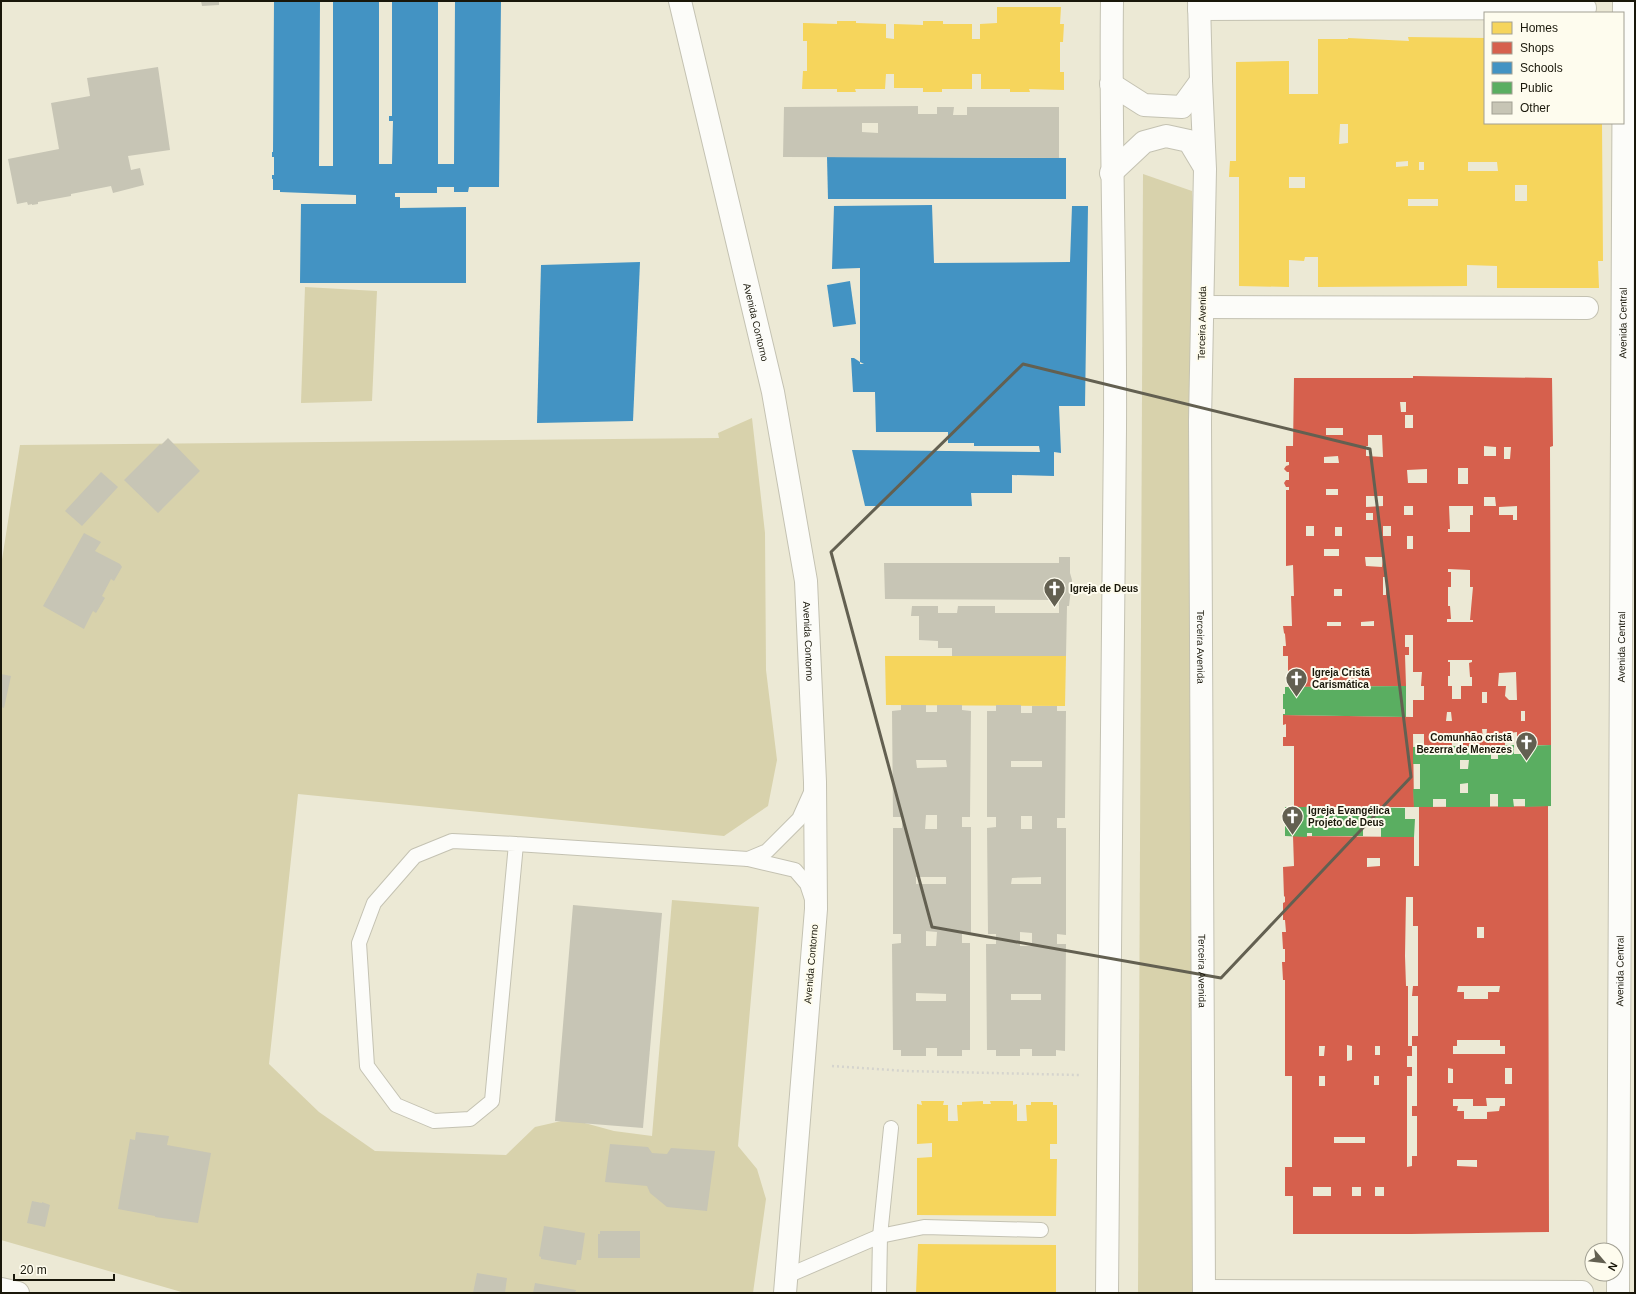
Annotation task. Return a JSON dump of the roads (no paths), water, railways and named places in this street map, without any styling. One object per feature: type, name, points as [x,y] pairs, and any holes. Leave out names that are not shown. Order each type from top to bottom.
[{"type":"street","name":"Avenida Contorno","points":[[680,1],[773,392],[806,581],[815,782],[816,909],[786,1285]]},
{"type":"street","points":[[1107,1293],[1115,426],[1111,172],[1112,1]]},
{"type":"street","name":"Avenida Central","points":[[1624,1],[1624,12]]},
{"type":"street","points":[[1199,5],[1585,8]]},
{"type":"street","name":"Terceira Avenida","points":[[1199,5],[1200,81],[1205,169],[1200,437],[1204,1292]]},
{"type":"street","points":[[1111,84],[1144,105],[1182,107],[1200,81]]},
{"type":"street","name":"Avenida Central","points":[[1618,1293],[1623,124]]},
{"type":"street","points":[[1111,172],[1144,142],[1166,136],[1189,141],[1205,169]]},
{"type":"street","points":[[1202,307],[1587,308]]},
{"type":"street","points":[[1,1289],[18,1293]]},
{"type":"street","points":[[1204,1292],[1582,1292]]},
{"type":"lane","points":[[748,859],[767,851],[799,819],[815,782]]},
{"type":"lane","points":[[516,844],[492,1101],[470,1119],[434,1121],[396,1105],[367,1066],[359,943],[374,903],[415,856],[452,841],[516,844],[748,859],[795,870],[807,884],[816,909]]},
{"type":"lane","points":[[879,1293],[880,1236],[890,1128]]},
{"type":"lane","points":[[786,1285],[880,1236],[924,1227],[1041,1230]]},
{"type":"place","name":"Igreja de Deus","points":[[1054,608]]},
{"type":"place","name":"Igreja Cristã Carismática","points":[[1296,698]]},
{"type":"place","name":"Comunhão cristã Bezerra de Menezes","points":[[1527,762]]},
{"type":"place","name":"Igreja Evangélica Projeto de Deus","points":[[1292,836]]}]
